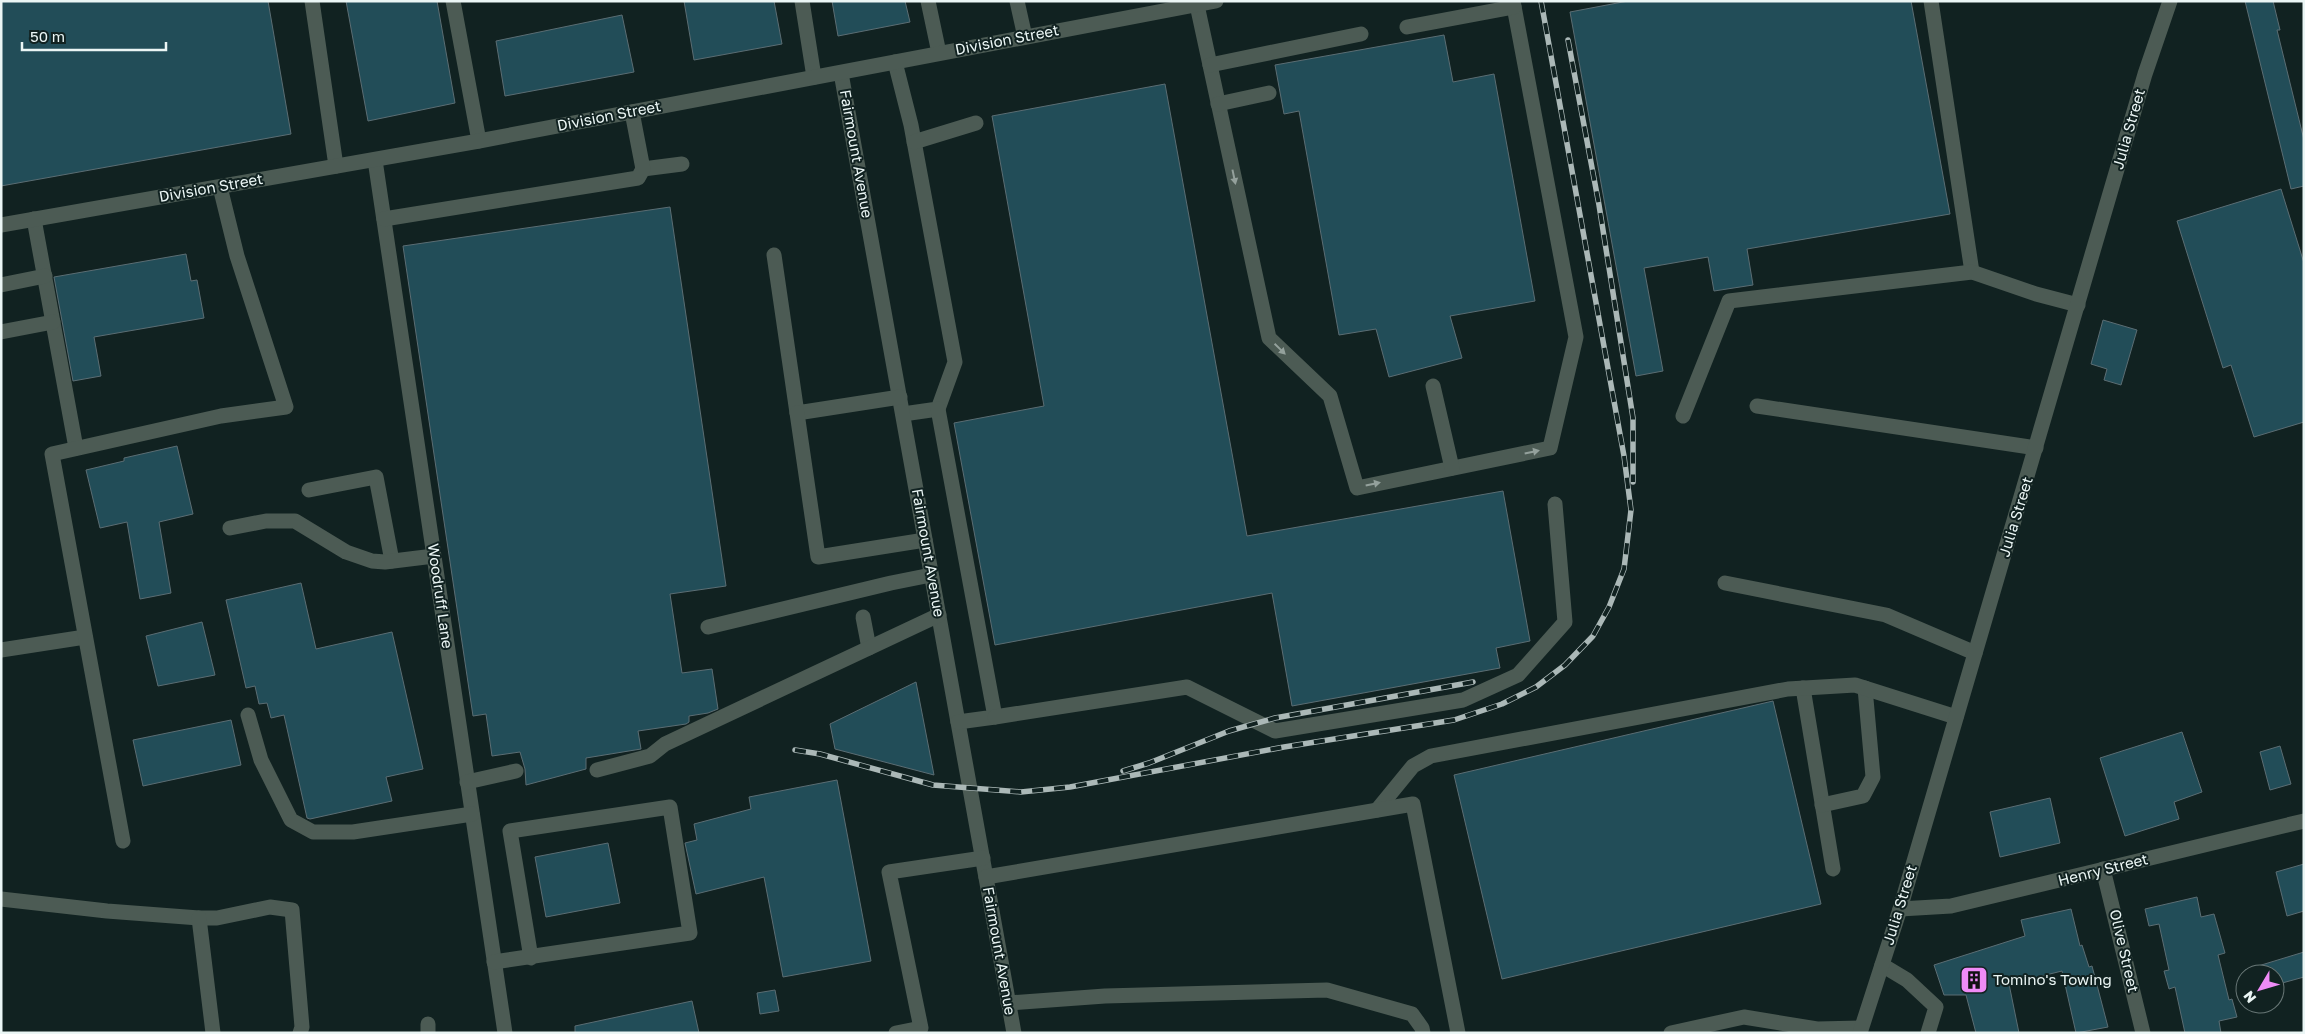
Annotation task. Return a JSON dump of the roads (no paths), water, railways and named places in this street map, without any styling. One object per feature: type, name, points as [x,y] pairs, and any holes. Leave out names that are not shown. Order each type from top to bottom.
[{"type":"street","points":[[312,1],[336,166]]},
{"type":"street","points":[[453,1],[479,141]]},
{"type":"street","points":[[802,1],[814,77]]},
{"type":"street","points":[[928,1],[939,53]]},
{"type":"street","points":[[1018,1],[1025,37]]},
{"type":"street","name":"Division Street","points":[[1,225],[479,141],[1213,1]]},
{"type":"street","points":[[1931,1],[1972,272]]},
{"type":"street","name":"Julia Street","points":[[1861,1030],[1900,909],[2145,74],[2170,1]]},
{"type":"street","points":[[1197,5],[1269,338],[1330,396],[1357,488],[1550,448],[1576,337],[1513,4],[1406,27]]},
{"type":"street","points":[[1210,65],[1362,34]]},
{"type":"street","points":[[894,62],[914,142],[955,362],[938,409],[995,717]]},
{"type":"street","name":"Fairmount Avenue","points":[[841,73],[1014,1033]]},
{"type":"street","points":[[1218,104],[1269,93]]},
{"type":"street","points":[[384,219],[638,178],[643,169],[632,112]]},
{"type":"street","points":[[914,142],[976,123]]},
{"type":"street","name":"Woodruff Lane","points":[[375,160],[505,1033]]},
{"type":"street","points":[[643,169],[682,164]]},
{"type":"street","points":[[123,841],[52,454],[221,416],[286,407],[236,256],[220,187]]},
{"type":"street","points":[[34,219],[76,448]]},
{"type":"street","points":[[774,254],[818,557],[925,540]]},
{"type":"street","points":[[1683,416],[1729,301],[1972,272],[2036,294],[2078,305]]},
{"type":"street","points":[[1,285],[44,276]]},
{"type":"street","points":[[1,332],[53,322]]},
{"type":"street","points":[[1433,386],[1452,468]]},
{"type":"street","points":[[797,413],[900,397]]},
{"type":"street","points":[[1757,406],[2036,448]]},
{"type":"street","points":[[903,414],[938,409]]},
{"type":"street","points":[[309,490],[376,477],[392,561]]},
{"type":"street","points":[[958,722],[1187,687],[1275,731],[1463,700],[1518,675],[1564,622],[1555,504]]},
{"type":"street","points":[[230,528],[266,521],[295,521],[346,552],[372,561],[392,561],[434,556]]},
{"type":"street","points":[[708,627],[932,575]]},
{"type":"street","points":[[1724,583],[1886,615],[1975,653]]},
{"type":"street","points":[[597,770],[650,756],[665,744],[939,615]]},
{"type":"street","points":[[863,617],[869,648]]},
{"type":"street","points":[[1,650],[85,637]]},
{"type":"street","points":[[1377,810],[1413,766],[1431,756],[1788,689],[1855,685],[1956,717]]},
{"type":"street","points":[[1804,688],[1833,869]]},
{"type":"street","points":[[1822,805],[1863,796],[1873,777],[1865,688]]},
{"type":"street","points":[[248,715],[261,760],[291,820],[312,832],[353,832],[472,814]]},
{"type":"street","points":[[468,782],[516,772]]},
{"type":"street","points":[[986,877],[1413,804],[1458,1033]]},
{"type":"street","points":[[494,962],[531,958],[690,933],[670,807],[510,831],[531,958]]},
{"type":"street","name":"Henry Street","points":[[1900,909],[1951,906],[2304,821]]},
{"type":"street","points":[[896,1033],[922,1028],[890,872],[983,858]]},
{"type":"street","name":"Olive Street","points":[[2103,870],[2143,1033]]},
{"type":"street","points":[[1,898],[107,911],[199,918],[217,918],[270,907],[292,910],[302,1027],[300,1033]]},
{"type":"street","points":[[199,918],[213,1033]]},
{"type":"street","points":[[1882,965],[1907,980],[1936,1007],[1928,1033]]},
{"type":"street","points":[[1008,1003],[1105,996],[1327,990],[1412,1014],[1423,1033]]},
{"type":"street","points":[[1672,1033],[1744,1017],[1817,1029],[1861,1030]]},
{"type":"railway","points":[[795,750],[820,754],[933,785],[1021,792],[1070,787],[1284,747],[1454,720],[1502,704],[1536,687],[1565,665],[1593,636],[1609,607],[1624,569],[1631,510],[1624,456],[1541,1]]},
{"type":"railway","points":[[1568,40],[1599,205],[1633,418],[1633,482]]},
{"type":"railway","points":[[1123,771],[1149,763],[1229,731],[1275,718],[1473,682]]},
{"type":"place","name":"Tomino's Towing","points":[[1974,980]]}]
